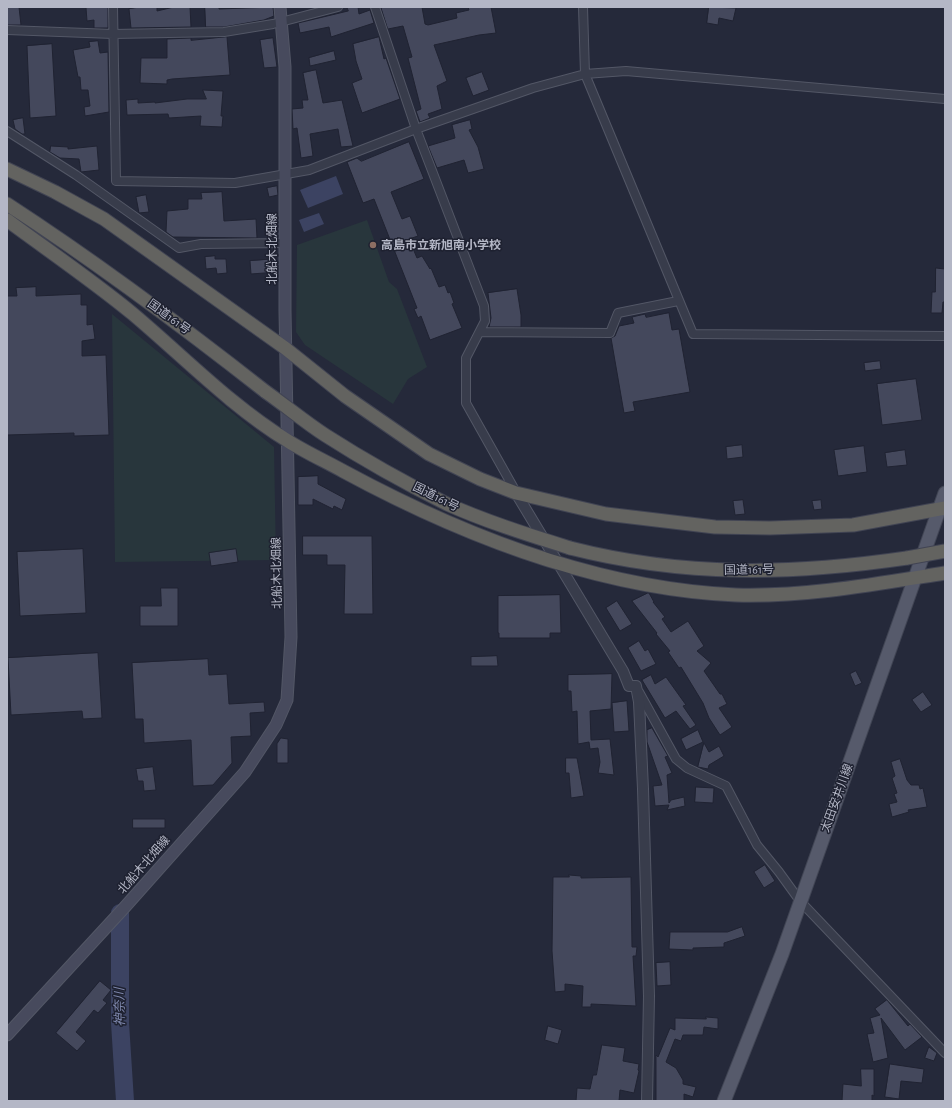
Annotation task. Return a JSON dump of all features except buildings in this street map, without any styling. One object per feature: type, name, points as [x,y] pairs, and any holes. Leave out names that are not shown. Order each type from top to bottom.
[{"type":"highway","points":[[7,169],[55,192],[104,219],[285,348],[345,396],[429,454],[480,479],[516,493],[606,514],[715,527],[770,528],[853,525],[943,508]]},
{"type":"highway","name":"国道161号","points":[[7,204],[67,243],[324,434],[376,466],[413,486],[481,518],[570,548],[623,560],[713,571],[808,569],[907,558],[945,552]]},
{"type":"highway","points":[[7,220],[132,313],[231,400],[287,441],[399,501],[465,530],[559,563],[614,578],[675,589],[736,595],[771,595],[817,591],[862,586],[945,573]]},
{"type":"main road","name":"北船木北畑線","points":[[7,1035],[124,908],[245,772],[276,725],[288,700],[291,637],[285,348],[285,67],[280,7]]},
{"type":"main road","name":"太田安井川線","points":[[724,1101],[782,954],[916,578],[943,508],[945,493]]},
{"type":"street","points":[[113,7],[116,181],[235,183],[309,170],[416,129],[533,88],[585,74],[626,71],[945,99]]},
{"type":"street","points":[[7,30],[113,34],[224,32],[282,21],[338,7]]},
{"type":"street","points":[[375,7],[416,129],[484,306],[485,320],[466,358],[466,403],[516,493],[623,671],[629,686],[636,686]]},
{"type":"street","points":[[583,7],[585,74],[693,334],[945,336]]},
{"type":"street","points":[[7,131],[76,176],[179,248],[201,244],[284,243]]},
{"type":"street","points":[[480,332],[610,333],[618,313],[678,300]]},
{"type":"street","points":[[636,686],[676,759],[687,768],[726,786],[757,845],[800,901],[945,1053]]},
{"type":"street","points":[[636,686],[639,702],[643,790],[648,980],[647,1101]]},
{"type":"shaded area","points":[[367,220],[389,282],[397,289],[427,367],[408,379],[393,404],[305,345],[296,332],[297,245]]},
{"type":"shaded area","points":[[112,314],[274,447],[276,560],[115,562]]},
{"type":"water","points":[[336,176],[343,194],[308,208],[300,190]]},
{"type":"water","points":[[319,213],[324,224],[304,232],[299,220]]},
{"type":"waterway","name":"神奈川","points":[[120,913],[120,1023],[125,1101]]},
{"type":"place","name":"高島市立新旭南小学校","points":[[373,245]]}]
